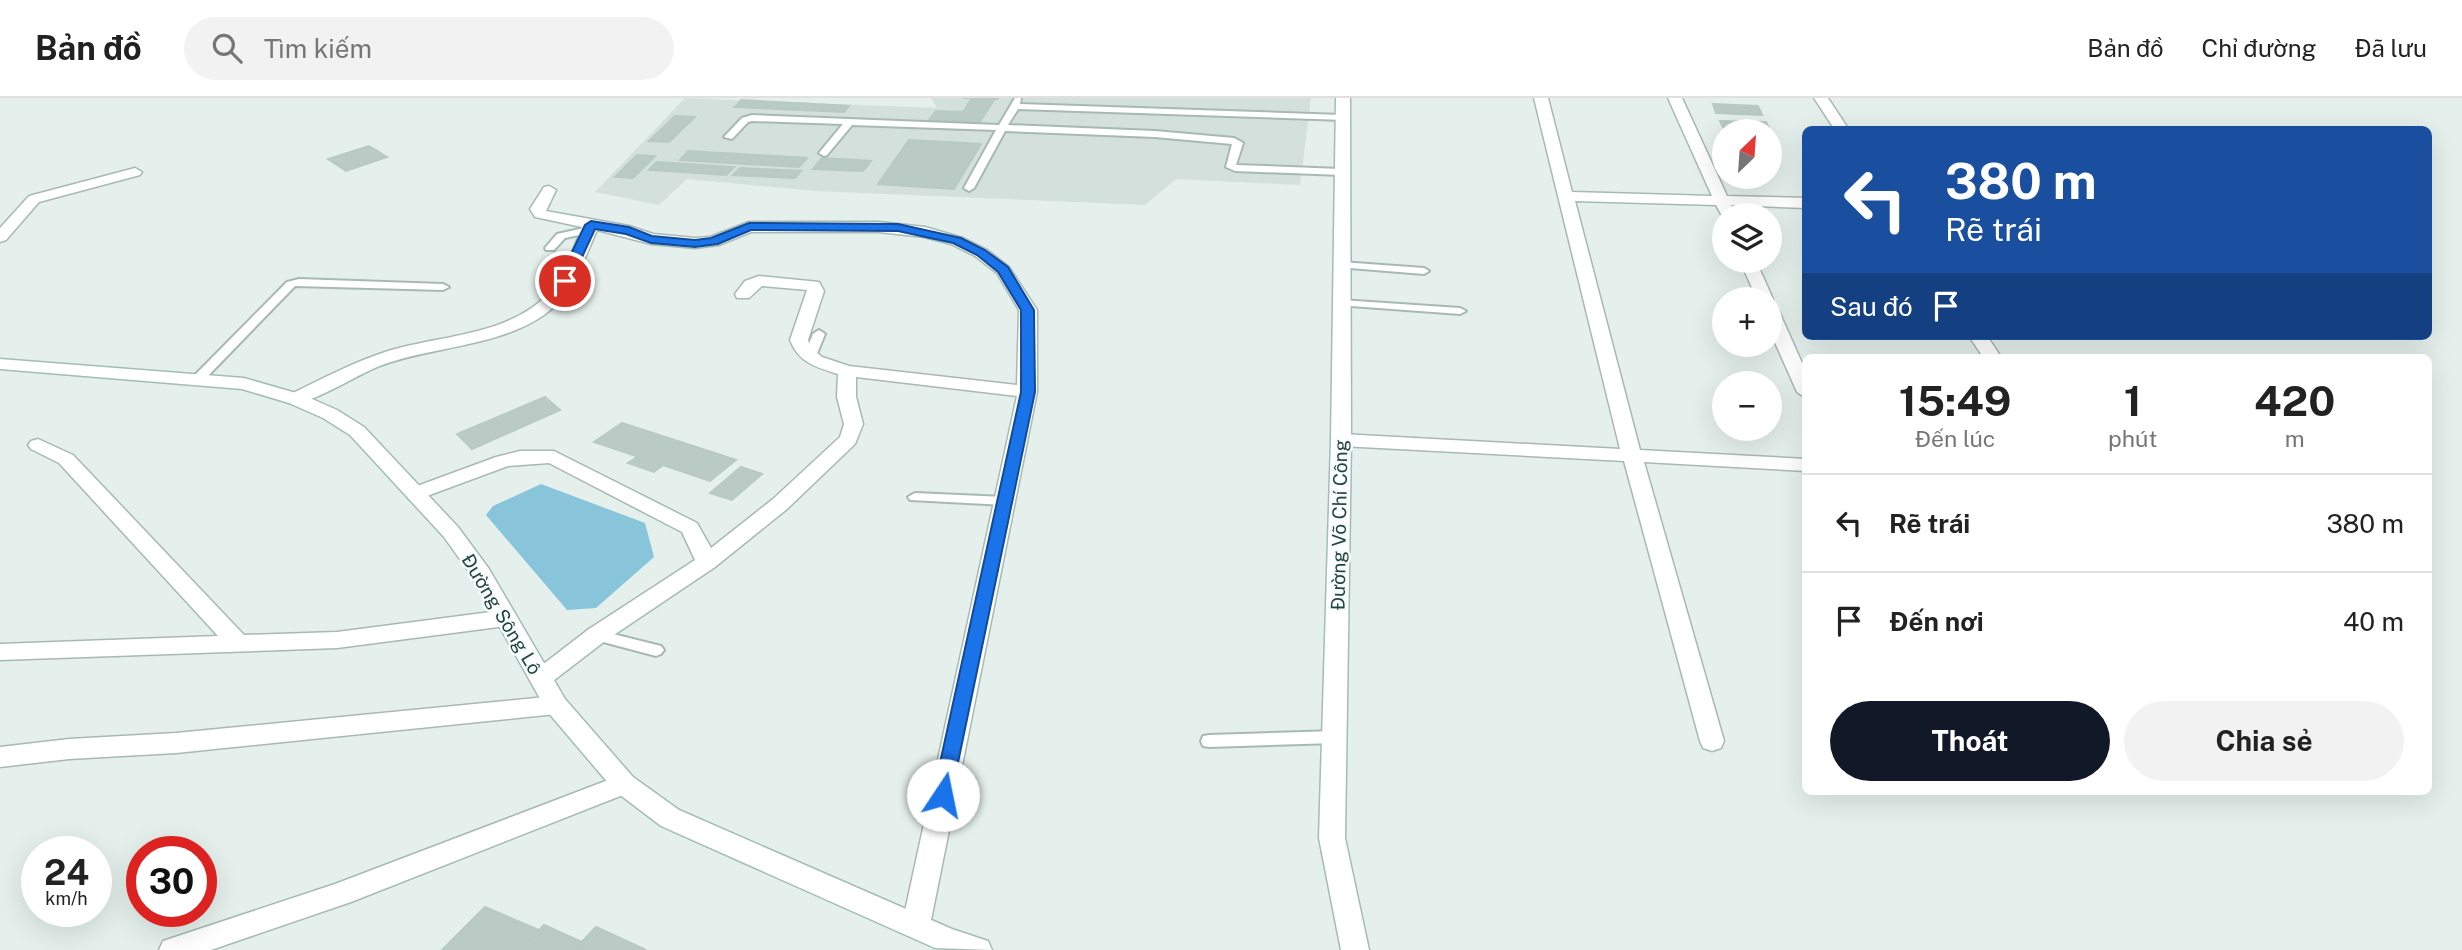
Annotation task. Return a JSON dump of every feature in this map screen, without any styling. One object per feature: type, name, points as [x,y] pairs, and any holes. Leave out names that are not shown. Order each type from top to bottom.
[{"type":"street","points":[[1541,98],[1632,456],[1712,741]]},
{"type":"street","points":[[1675,98],[1722,203]]},
{"type":"street","points":[[1821,98],[1839,126]]},
{"type":"street","name":"Đường Võ Chí Công","points":[[1343,108],[1341,440],[1332,838],[1355,950]]},
{"type":"street","points":[[0,237],[34,199],[135,172]]},
{"type":"street","points":[[549,190],[538,209],[540,214],[590,227],[629,231],[651,239],[713,242],[749,227],[898,228],[957,241],[981,253],[1003,270],[1028,310],[1028,392],[916,925]]},
{"type":"street","points":[[1567,196],[1712,207]]},
{"type":"street","points":[[1782,204],[1802,203]]},
{"type":"street","points":[[296,399],[367,364],[497,330],[539,310],[554,297],[565,281],[590,227]]},
{"type":"street","points":[[743,294],[759,281],[813,286],[816,291],[799,340],[803,350],[816,361],[847,371],[1028,392]]},
{"type":"street","points":[[1782,338],[1802,383]]},
{"type":"street","name":"Đường Sông Lô","points":[[0,364],[244,384],[296,399],[330,414],[357,432],[451,532],[478,569],[556,705],[624,784],[670,818],[916,925],[942,944],[978,950]]},
{"type":"street","points":[[541,678],[597,635],[707,562],[780,504],[848,440],[855,428],[855,420],[847,401],[847,371]]},
{"type":"street","points":[[1341,440],[1802,465]]},
{"type":"street","points":[[38,445],[66,459],[239,644]]},
{"type":"street","points":[[416,494],[516,457],[536,453],[554,457],[690,528],[707,562]]},
{"type":"street","points":[[0,652],[337,640],[506,618]]},
{"type":"street","points":[[0,757],[69,749],[176,743],[556,705]]},
{"type":"street","points":[[173,950],[341,894],[624,784]]},
{"type":"lane","points":[[1171,111],[1177,98]]},
{"type":"lane","points":[[969,188],[1017,102],[1171,111],[1343,108]]},
{"type":"lane","points":[[729,137],[745,120],[752,118],[1229,140],[1238,143],[1231,167],[1234,169],[1341,172]]},
{"type":"lane","points":[[824,153],[849,122]]},
{"type":"lane","points":[[550,248],[553,241],[563,235],[590,227]]},
{"type":"lane","points":[[1341,265],[1424,271]]},
{"type":"lane","points":[[198,379],[291,284],[299,282],[443,287]]},
{"type":"lane","points":[[1341,303],[1460,311]]},
{"type":"lane","points":[[810,356],[819,334]]},
{"type":"lane","points":[[915,497],[1005,501]]},
{"type":"lane","points":[[597,635],[656,650]]},
{"type":"lane","points":[[1209,741],[1335,737]]},
{"type":"shaded area","points":[[685,98],[937,108],[931,98],[1311,98],[1300,185],[1176,179],[1145,205],[815,191],[687,179],[659,205],[595,192]]},
{"type":"water","points":[[541,484],[645,523],[654,557],[596,608],[567,610],[486,515],[493,506]]},
{"type":"building","points":[[972,98],[999,98],[994,100],[979,123],[929,120],[936,111],[963,112]]},
{"type":"building","points":[[741,100],[849,106],[844,112],[735,107]]},
{"type":"building","points":[[1713,104],[1758,106],[1762,115],[1716,113]]},
{"type":"building","points":[[675,116],[695,117],[669,142],[649,141]]},
{"type":"building","points":[[909,140],[981,144],[954,189],[878,184]]},
{"type":"building","points":[[369,146],[387,157],[346,171],[328,159]]},
{"type":"building","points":[[688,151],[807,158],[799,167],[680,160]]},
{"type":"building","points":[[637,155],[655,156],[633,178],[615,177]]},
{"type":"building","points":[[822,158],[871,161],[863,171],[813,169]]},
{"type":"building","points":[[657,162],[734,167],[726,175],[649,170]]},
{"type":"building","points":[[740,168],[801,171],[795,178],[733,175]]},
{"type":"building","points":[[545,397],[560,410],[472,449],[457,434]]},
{"type":"building","points":[[622,423],[736,460],[710,481],[594,442]]},
{"type":"building","points":[[637,457],[663,465],[654,472],[628,463]]},
{"type":"building","points":[[741,467],[762,474],[732,500],[710,493]]},
{"type":"building","points":[[485,907],[539,930],[520,950],[442,950]]},
{"type":"building","points":[[544,925],[582,942],[574,950],[520,950]]},
{"type":"building","points":[[596,927],[646,950],[574,950]]},
{"type":"route","points":[[565,281],[591,225],[629,231],[651,239],[695,243],[713,242],[749,227],[898,228],[957,241],[981,253],[1003,270],[1028,310],[1028,392],[943,795]]}]
